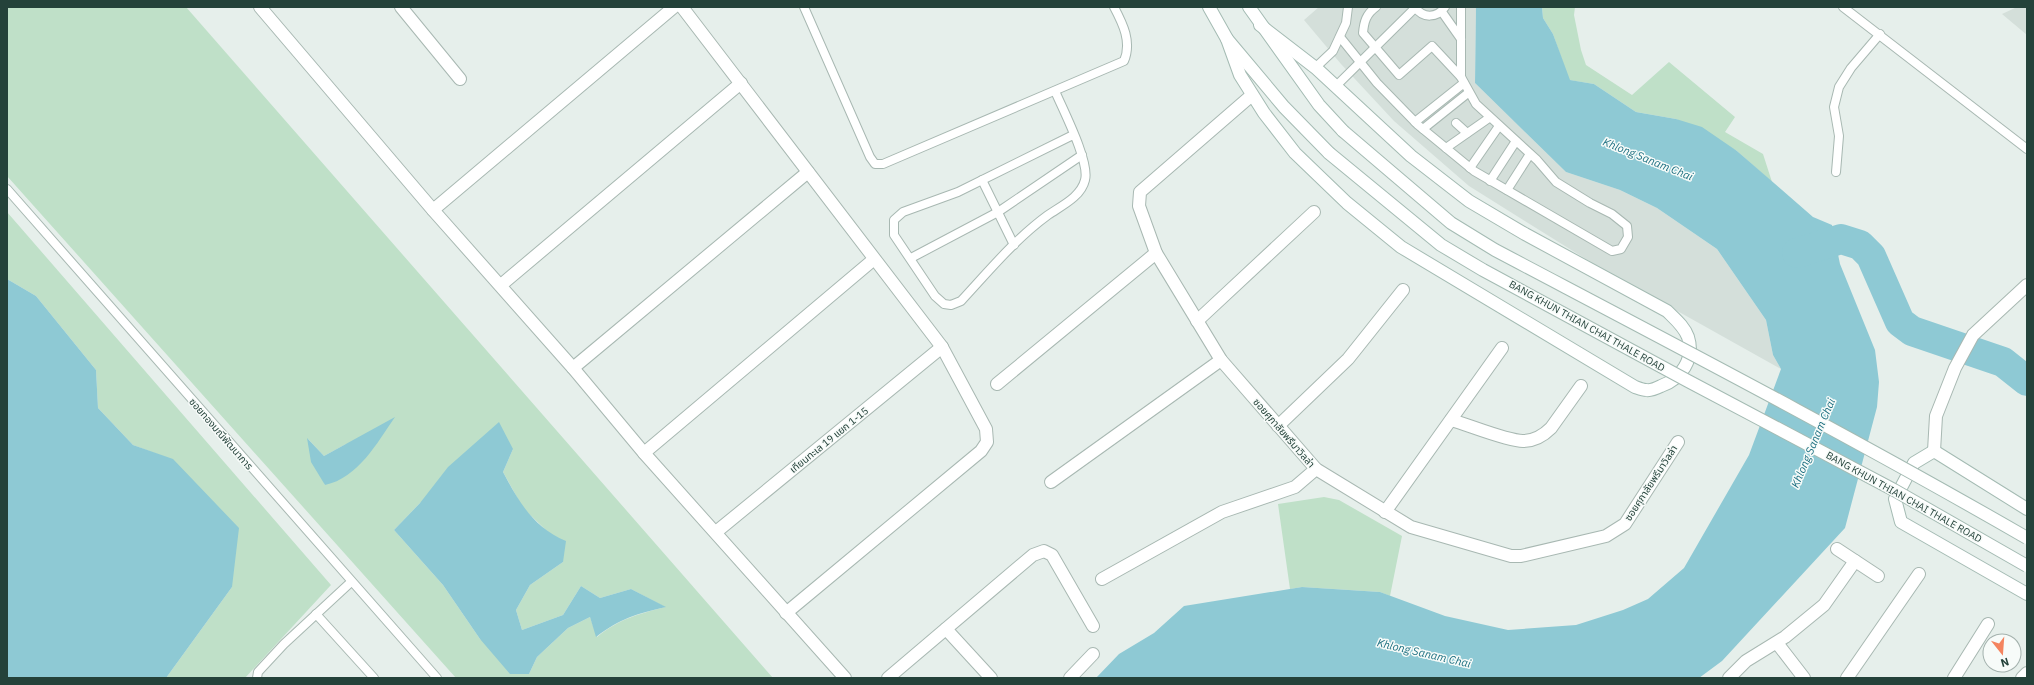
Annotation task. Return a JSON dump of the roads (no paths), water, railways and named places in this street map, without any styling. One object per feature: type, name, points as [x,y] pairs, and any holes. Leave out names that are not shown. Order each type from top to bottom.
[{"type":"street","points":[[260,7],[432,210],[501,285],[644,453],[845,678]]},
{"type":"street","points":[[401,7],[460,79]]},
{"type":"street","points":[[432,210],[674,7]]},
{"type":"street","points":[[682,7],[741,83],[873,260],[942,347],[986,429],[987,442],[981,452],[786,613]]},
{"type":"street","name":"BANG KHUN THIAN CHAI THALE ROAD","points":[[1209,7],[1227,39],[1284,107],[1329,153],[1441,245],[1688,382],[1894,490],[2027,566]]},
{"type":"street","points":[[1249,7],[1260,25],[1319,105],[1343,131],[1451,223],[1494,250],[1814,418],[2027,538]]},
{"type":"street","points":[[1227,39],[1240,76],[1264,113],[1295,153],[1347,203],[1401,247],[1634,387],[1647,390],[1671,382],[1680,375],[1687,364],[1690,349],[1688,338],[1682,325],[1667,311],[1525,234],[1469,201],[1411,156],[1336,86],[1260,25]]},
{"type":"street","points":[[501,285],[741,83]]},
{"type":"street","name":"ซอยศุภาลัยพรีมาวิลล่า","points":[[1252,95],[1140,192],[1139,206],[1156,253],[1221,360],[1316,470],[1411,527],[1511,556],[1521,556],[1606,536],[1624,524],[1678,442]]},
{"type":"street","points":[[573,368],[808,172]]},
{"type":"street","points":[[1197,321],[1314,212]]},
{"type":"street","points":[[997,384],[1156,253]]},
{"type":"street","points":[[644,453],[873,260]]},
{"type":"street","points":[[1934,451],[1936,416],[1955,368],[1973,335],[2027,285]]},
{"type":"street","points":[[1278,426],[1348,359],[1402,290]]},
{"type":"street","name":"เทียนทะเล 19 แยก 1-15","points":[[716,532],[942,347]]},
{"type":"street","points":[[1385,512],[1502,348]]},
{"type":"street","points":[[1051,482],[1221,360]]},
{"type":"street","points":[[1451,420],[1523,441],[1532,439],[1546,434],[1581,386]]},
{"type":"street","points":[[1934,451],[2027,510]]},
{"type":"street","points":[[1934,451],[1914,463],[1895,499],[1901,522],[2027,594]]},
{"type":"street","points":[[1102,579],[1222,512],[1295,487],[1316,470]]},
{"type":"street","points":[[1837,549],[1878,576]]},
{"type":"street","points":[[888,678],[1033,555],[1044,551],[1052,555],[1093,626]]},
{"type":"street","points":[[1729,678],[1746,661],[1777,642],[1824,605],[1855,561]]},
{"type":"street","points":[[1847,678],[1919,574]]},
{"type":"street","points":[[1954,678],[1988,624]]},
{"type":"street","points":[[946,630],[991,678]]},
{"type":"street","points":[[1777,642],[1804,678]]},
{"type":"street","points":[[1070,678],[1093,654]]},
{"type":"street","points":[[2022,678],[2027,673]]},
{"type":"lane","points":[[804,7],[870,157],[876,164],[883,164],[894,160],[1124,61],[1128,45],[1122,23],[1114,7]]},
{"type":"lane","points":[[1315,68],[1333,51],[1346,23],[1348,7]]},
{"type":"lane","points":[[1376,7],[1370,11],[1364,20],[1363,33],[1399,76],[1432,46],[1463,80]]},
{"type":"lane","points":[[1340,37],[1377,83],[1415,122],[1470,168],[1612,251],[1621,249],[1628,237],[1627,226],[1612,214],[1590,203],[1556,182],[1530,154],[1489,118],[1468,93],[1463,80],[1461,7]]},
{"type":"lane","points":[[1843,7],[1880,34],[2027,149]]},
{"type":"lane","points":[[1336,86],[1415,8],[1425,15],[1431,16],[1443,9],[1461,39]]},
{"type":"lane","points":[[1836,172],[1839,136],[1834,107],[1839,87],[1851,68],[1880,34]]},
{"type":"lane","points":[[1415,122],[1463,80]]},
{"type":"lane","points":[[1055,91],[1074,135],[1082,155],[1085,180],[1077,195],[1046,216],[1014,245],[961,301],[951,305],[944,304],[934,296],[911,258],[894,235],[894,220],[903,212],[958,192],[1074,135]]},
{"type":"lane","points":[[1423,129],[1468,93]]},
{"type":"lane","points":[[1446,148],[1489,118]]},
{"type":"lane","points":[[1456,123],[1467,133]]},
{"type":"lane","points":[[1470,168],[1498,126]]},
{"type":"lane","points":[[1490,181],[1516,141]]},
{"type":"lane","points":[[1507,190],[1530,154]]},
{"type":"lane","points":[[911,258],[998,212],[1082,155]]},
{"type":"lane","points":[[982,180],[1014,245]]},
{"type":"lane","name":"ซอยทองมณีพัฒนาการ","points":[[7,189],[437,678]]},
{"type":"lane","points":[[257,678],[258,672],[284,644],[351,582]]},
{"type":"lane","points":[[316,614],[374,678]]},
{"type":"water","name":"Khlong Sanam Chai","points":[[1476,7],[1542,7],[1543,18],[1553,34],[1570,80],[1594,84],[1636,112],[1676,119],[1702,127],[1737,151],[1813,217],[1832,225],[1840,264],[1875,350],[1879,382],[1877,407],[1845,528],[1722,661],[1699,678],[1096,678],[1119,654],[1154,633],[1184,606],[1302,587],[1380,592],[1445,616],[1508,630],[1576,625],[1623,610],[1648,599],[1684,568],[1749,455],[1781,369],[1773,355],[1766,320],[1717,249],[1657,208],[1620,190],[1566,172],[1475,83]]},
{"type":"water","points":[[7,279],[36,296],[96,370],[98,408],[133,445],[173,459],[239,528],[232,587],[166,678],[7,678]]},
{"type":"water","points":[[395,417],[374,448],[357,467],[337,481],[325,485],[311,462],[307,438],[324,456]]},
{"type":"water","points":[[499,422],[513,449],[503,472],[509,483],[521,503],[536,521],[544,529],[566,541],[563,562],[530,585],[516,610],[522,630],[563,615],[581,586],[600,598],[631,589],[666,607],[621,621],[596,637],[590,617],[568,628],[537,657],[529,674],[510,674],[480,639],[443,585],[394,530],[420,503],[448,467]]},
{"type":"waterway","points":[[1797,253],[1841,239],[1860,245],[1871,256],[1900,322],[1912,331],[2003,362],[2027,381]]}]
